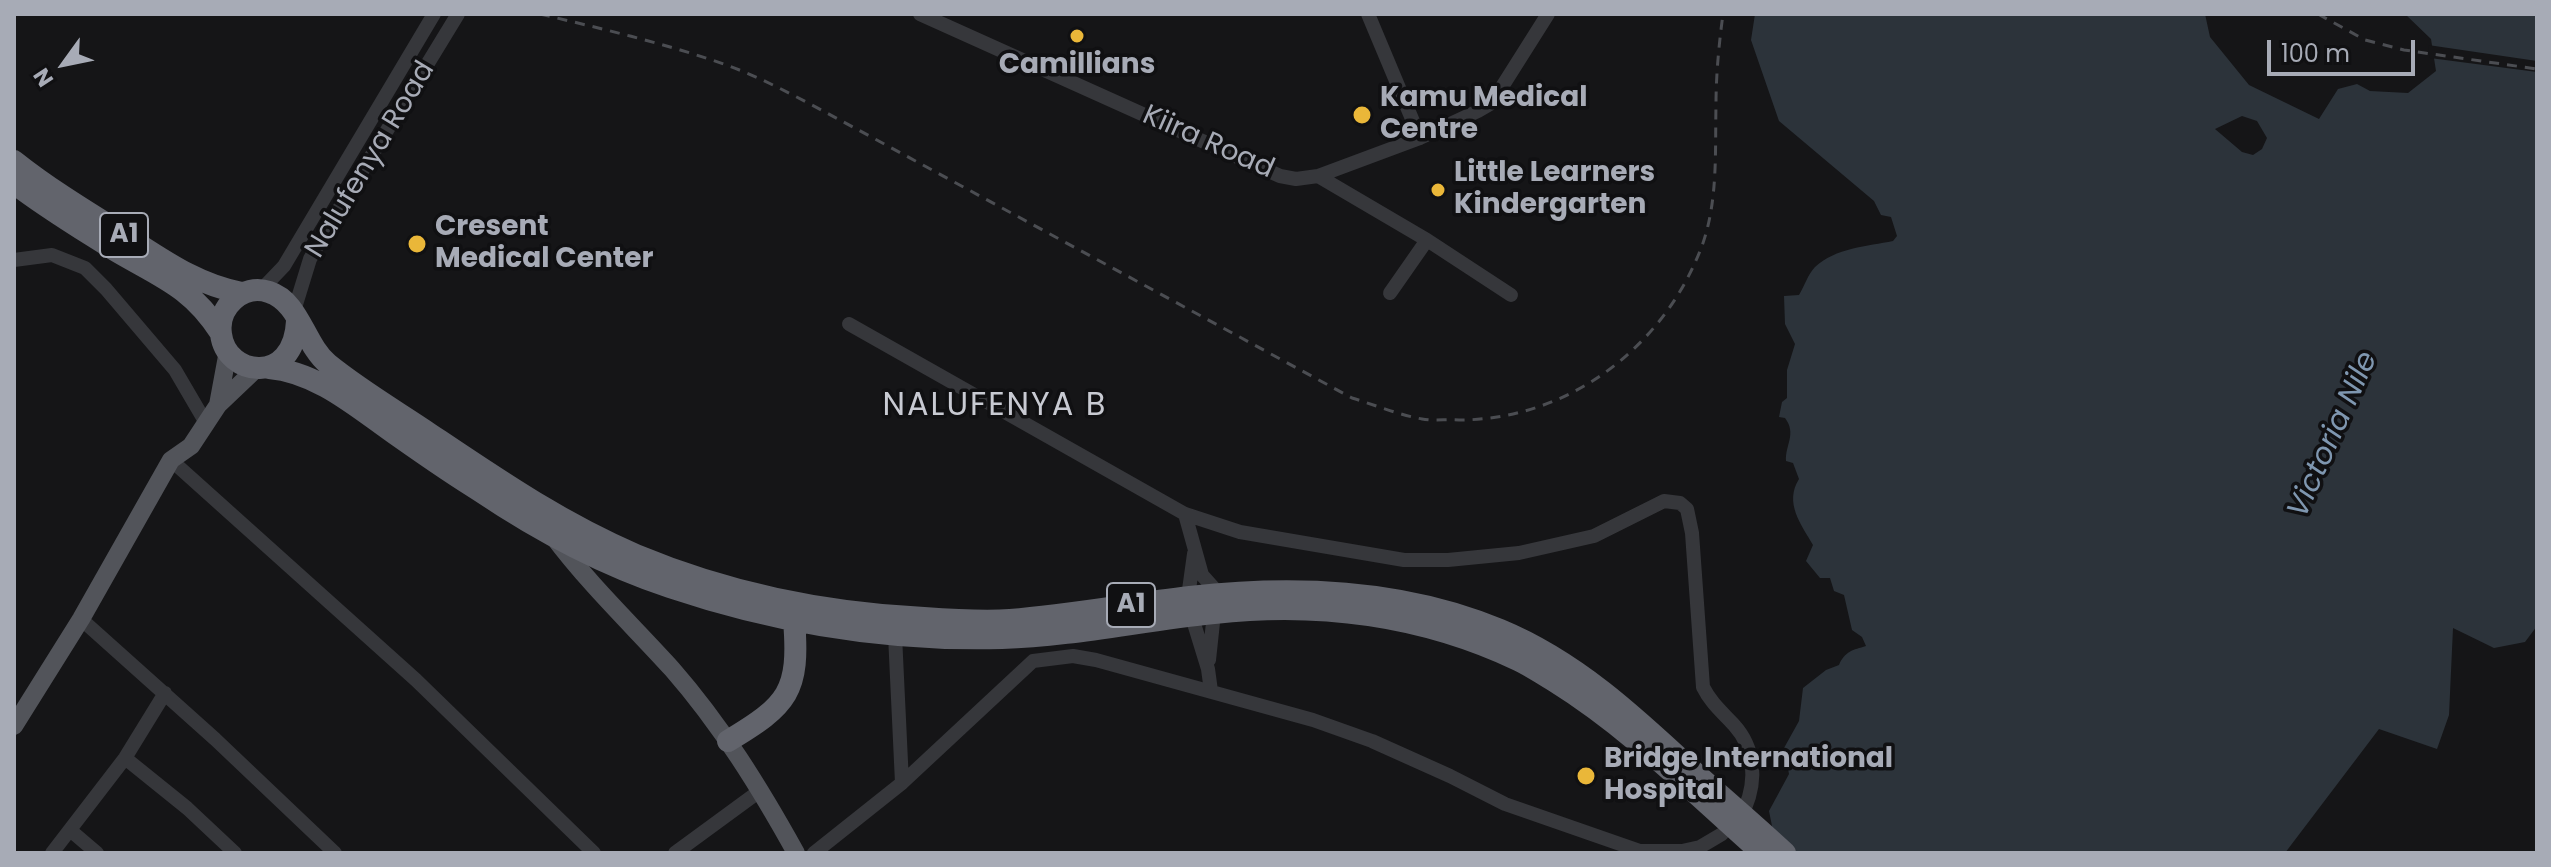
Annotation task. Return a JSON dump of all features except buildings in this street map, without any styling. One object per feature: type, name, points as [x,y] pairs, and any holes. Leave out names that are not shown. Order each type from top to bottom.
[{"type":"highway","name":"A1","points":[[14,161],[157,257],[223,290],[276,294],[296,316],[324,360],[493,478],[562,518],[631,552],[722,585],[848,611],[949,620],[1006,620],[1203,605]]},
{"type":"highway","name":"A1","points":[[14,183],[115,250],[179,287],[206,309],[236,360],[279,369],[323,384],[484,494],[592,555],[670,587],[794,620],[846,630],[895,635],[1005,638],[1310,590],[1420,603],[1500,629],[1598,687],[1625,708],[1762,853]]},
{"type":"highway","points":[[224,342],[221,319],[226,308],[252,291]]},
{"type":"highway","points":[[263,368],[281,362],[293,345],[296,316]]},
{"type":"highway","points":[[728,741],[774,712],[784,700],[794,676],[797,650],[794,620]]},
{"type":"highway","name":"A1","points":[[1730,816],[1785,853]]},
{"type":"main road","points":[[218,405],[224,342]]},
{"type":"main road","points":[[14,726],[81,619],[171,460],[191,446],[218,405],[263,368]]},
{"type":"main road","points":[[550,532],[578,570],[673,671],[728,741],[761,790],[796,853]]},
{"type":"street","name":"Nalufenya Road","points":[[252,291],[284,266],[434,14]]},
{"type":"street","name":"Nalufenya Road","points":[[296,316],[302,281],[322,238],[458,14]]},
{"type":"street","name":"Kiira Road","points":[[920,14],[1280,176],[1296,179],[1318,176],[1420,138],[1490,104],[1548,14]]},
{"type":"street","points":[[1368,14],[1420,138]]},
{"type":"street","points":[[1318,176],[1427,240],[1511,295]]},
{"type":"street","points":[[1390,293],[1427,240]]},
{"type":"street","points":[[14,260],[52,255],[85,268],[175,370],[206,423]]},
{"type":"street","points":[[814,853],[902,783],[1033,661],[1073,656],[1270,707],[1372,741],[1505,804],[1640,851],[1691,849],[1713,841],[1730,816],[1751,795],[1752,761],[1747,744],[1735,726],[1710,700],[1703,687],[1695,562],[1687,509],[1680,503],[1664,501],[1594,536],[1519,553],[1448,560],[1404,560],[1240,532],[1185,514],[849,324]]},
{"type":"street","points":[[171,460],[416,680],[594,853]]},
{"type":"street","points":[[1185,514],[1202,575],[1211,691]]},
{"type":"street","points":[[1194,545],[1208,669]]},
{"type":"street","points":[[81,619],[165,693],[335,853]]},
{"type":"street","points":[[895,635],[902,783]]},
{"type":"street","points":[[52,853],[125,758],[165,693]]},
{"type":"street","points":[[125,758],[187,808],[235,853]]},
{"type":"street","points":[[675,853],[761,790]]},
{"type":"street","points":[[70,830],[97,853]]},
{"type":"water","name":"Victoria Nile","points":[[1755,14],[2205,14],[2210,37],[2249,85],[2319,119],[2338,89],[2357,84],[2370,91],[2408,93],[2436,71],[2431,39],[2405,14],[2537,14],[2537,626],[2525,642],[2494,648],[2453,628],[2449,715],[2437,749],[2379,729],[2285,853],[1763,853],[1763,844],[1772,826],[1769,811],[1789,774],[1784,748],[1799,721],[1803,688],[1826,670],[1839,665],[1850,652],[1866,646],[1862,637],[1852,630],[1844,595],[1834,591],[1830,578],[1820,578],[1806,561],[1813,545],[1796,513],[1793,496],[1799,479],[1793,463],[1786,461],[1790,429],[1785,418],[1779,417],[1782,402],[1787,398],[1787,370],[1795,344],[1785,324],[1784,296],[1799,295],[1813,270],[1832,256],[1893,241],[1897,236],[1891,217],[1881,215],[1874,201],[1779,121],[1751,40]],"holes":[[[2242,116],[2257,121],[2267,138],[2262,149],[2253,155],[2242,152],[2215,129]]]},
{"type":"pier","points":[[2428,45],[2537,61],[2537,72],[2430,58]]},
{"type":"railway","points":[[540,14],[683,51],[757,78],[1352,398],[1431,420],[1500,417],[1538,407],[1575,391],[1608,370],[1639,344],[1665,314],[1686,280],[1708,226],[1715,175],[1717,70],[1723,14]]},
{"type":"railway","points":[[2318,14],[2365,40],[2404,50],[2537,69]]},
{"type":"place","name":"Camillians","points":[[1077,36]]},
{"type":"place","name":"Kamu Medical Centre","points":[[1362,115]]},
{"type":"place","name":"Little Learners Kindergarten","points":[[1438,190]]},
{"type":"place","name":"Cresent Medical Center","points":[[417,244]]},
{"type":"place","name":"Bridge International Hospital","points":[[1586,776]]},
{"type":"district","name":"NALUFENYA B","points":[[995,407]]}]
